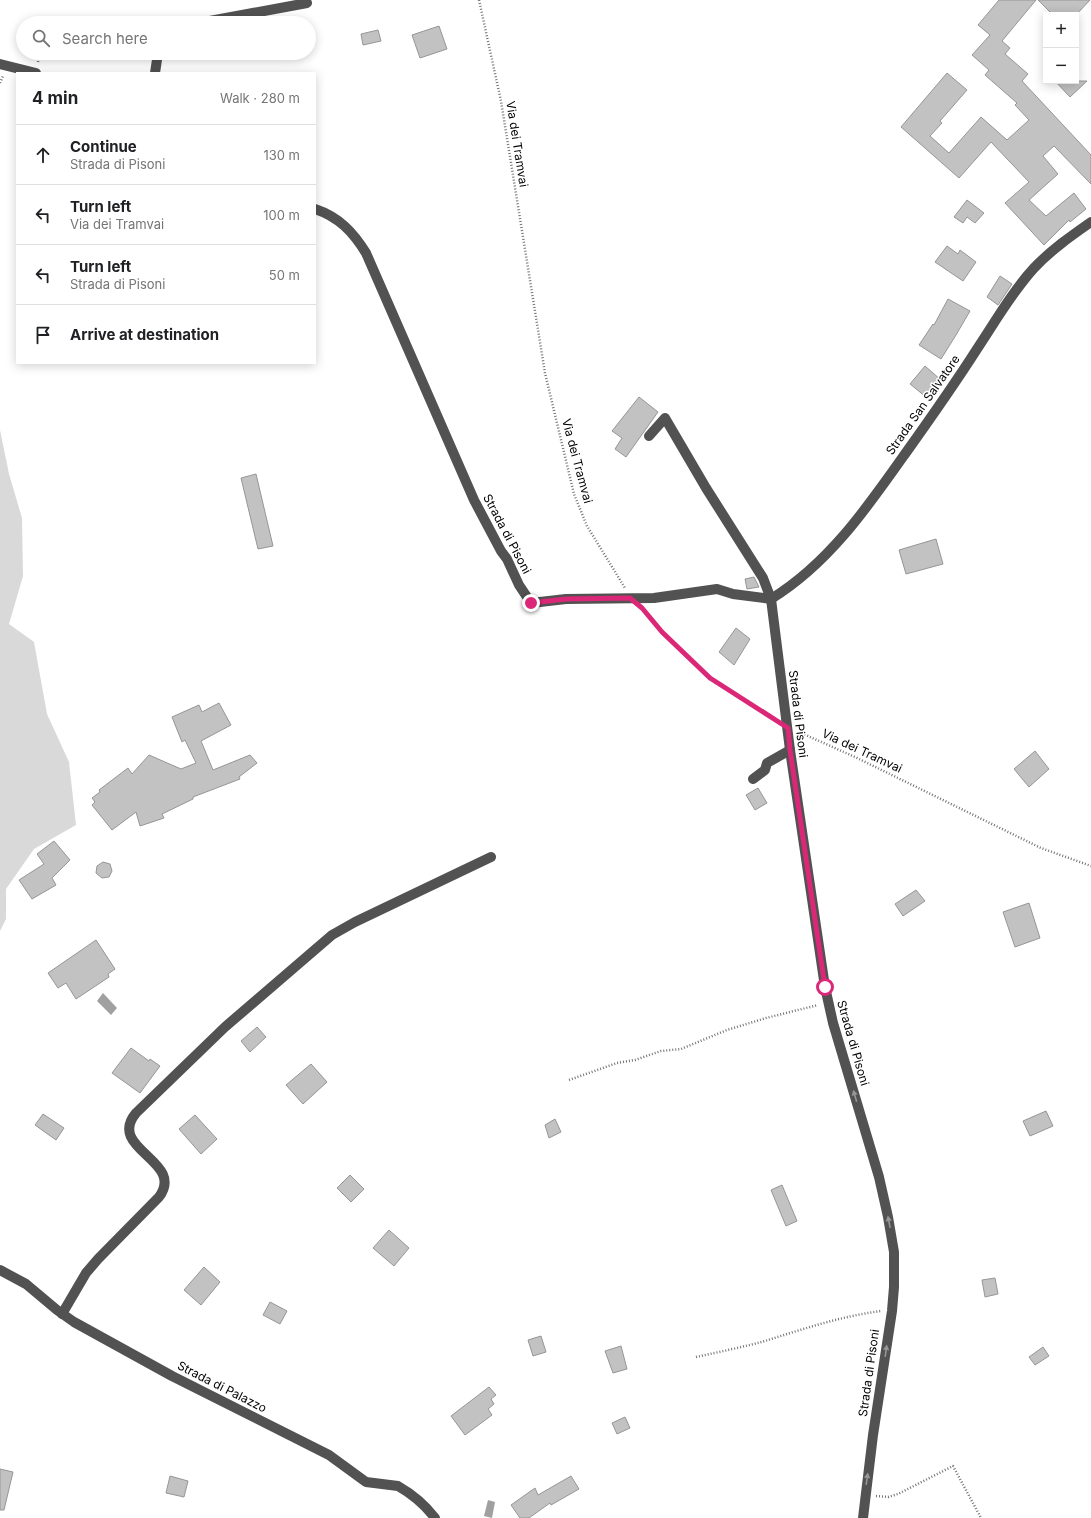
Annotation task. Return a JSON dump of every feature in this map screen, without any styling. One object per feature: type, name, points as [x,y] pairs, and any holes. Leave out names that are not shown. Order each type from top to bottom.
[{"type":"street","points":[[237,16],[307,3]]},
{"type":"street","points":[[155,72],[157,60]]},
{"type":"street","points":[[0,64],[32,72]]},
{"type":"street","name":"Strada di Pisoni","points":[[316,209],[333,216],[344,224],[353,233],[366,253],[474,500],[501,551],[507,559],[519,585],[531,603],[566,599],[654,598],[717,589],[733,594],[771,599],[790,750],[828,1001],[879,1177],[894,1252],[895,1270],[892,1311],[865,1495],[863,1518]]},
{"type":"street","name":"Strada San Salvatore","points":[[771,599],[806,574],[836,544],[882,487],[955,384],[1026,278],[1051,252],[1091,222]]},
{"type":"street","points":[[649,436],[664,418],[763,578],[771,599]]},
{"type":"street","points":[[753,779],[764,770],[766,763],[790,750]]},
{"type":"street","points":[[62,1314],[86,1273],[159,1197],[164,1188],[166,1182],[162,1173],[134,1142],[129,1133],[129,1123],[136,1113],[225,1027],[332,935],[359,919],[491,857]]},
{"type":"street","name":"Strada di Palazzo","points":[[0,1270],[26,1284],[62,1314],[81,1326],[172,1376],[329,1456],[366,1482],[398,1486],[402,1488],[419,1501],[435,1518]]},
{"type":"path","name":"Via dei Tramvai","points":[[479,0],[502,101],[545,373],[574,494],[587,526],[630,598],[642,608],[662,632],[710,678],[788,728],[856,757],[1041,848],[1091,866]]},
{"type":"path","points":[[569,1080],[617,1063],[635,1060],[661,1051],[681,1049],[727,1030],[828,1001]]},
{"type":"path","points":[[696,1357],[764,1341],[831,1321],[865,1313],[892,1311]]},
{"type":"path","points":[[865,1495],[888,1497],[894,1496],[953,1466],[981,1518]]},
{"type":"shaded area","points":[[0,430],[9,474],[22,518],[23,576],[9,624],[34,642],[47,714],[69,762],[76,825],[34,849],[6,889],[6,919],[0,931]]},
{"type":"shaded area","points":[[103,993],[117,1008],[111,1015],[97,1001]]},
{"type":"shaded area","points":[[488,1500],[495,1502],[492,1518],[484,1516]]},
{"type":"building","points":[[999,0],[1036,0],[1002,41],[1010,48],[1005,54],[1028,74],[1022,81],[1091,155],[1091,184],[1054,146],[1043,156],[1058,174],[1029,200],[1046,216],[1074,193],[1086,209],[1070,222],[1069,220],[1044,245],[1005,203],[1029,182],[991,142],[959,178],[901,127],[947,73],[967,90],[940,121],[942,123],[930,136],[949,153],[981,117],[1007,140],[1029,120],[1015,105],[1017,103],[985,75],[989,70],[972,55],[990,35],[978,25]]},
{"type":"building","points":[[1038,0],[1090,0],[1079,12],[1050,12]]},
{"type":"building","points":[[439,26],[447,49],[420,58],[412,35]]},
{"type":"building","points":[[378,30],[381,41],[363,45],[361,34]]},
{"type":"building","points":[[1079,81],[1087,81],[1070,97],[1058,84],[1079,84]]},
{"type":"building","points":[[967,200],[984,213],[975,223],[967,217],[963,223],[954,217]]},
{"type":"building","points":[[947,246],[958,254],[960,250],[976,262],[963,281],[935,262]]},
{"type":"building","points":[[1000,276],[1012,284],[998,305],[987,297]]},
{"type":"building","points":[[948,299],[970,311],[941,359],[919,345],[933,324],[934,325]]},
{"type":"building","points":[[925,366],[941,380],[926,397],[910,384]]},
{"type":"building","points":[[639,397],[658,412],[626,457],[615,449],[622,438],[612,431]]},
{"type":"building","points":[[256,474],[273,546],[258,549],[241,478]]},
{"type":"building","points":[[936,539],[943,564],[906,574],[899,550]]},
{"type":"building","points":[[754,577],[759,587],[747,589],[745,579]]},
{"type":"building","points":[[736,628],[750,639],[734,665],[719,652]]},
{"type":"building","points":[[219,703],[231,725],[201,741],[213,770],[250,755],[257,763],[239,777],[240,779],[193,797],[193,799],[162,814],[164,818],[140,826],[136,812],[112,830],[92,805],[95,802],[92,798],[100,792],[99,790],[128,768],[132,774],[149,755],[181,769],[196,763],[185,740],[182,742],[172,717],[199,705],[202,712]]},
{"type":"building","points":[[1035,751],[1049,769],[1029,787],[1014,769]]},
{"type":"building","points":[[758,788],[767,803],[755,810],[746,795]]},
{"type":"building","points":[[54,841],[70,860],[52,878],[56,885],[32,899],[19,880],[44,864],[37,854]]},
{"type":"building","points":[[103,862],[110,864],[112,871],[109,877],[102,878],[96,873],[97,866]]},
{"type":"building","points":[[916,890],[925,901],[903,916],[895,904]]},
{"type":"building","points":[[1029,903],[1040,938],[1015,947],[1003,912]]},
{"type":"building","points":[[96,940],[115,969],[108,974],[109,977],[76,999],[66,983],[58,988],[48,973]]},
{"type":"building","points":[[257,1027],[266,1037],[250,1052],[241,1041]]},
{"type":"building","points":[[131,1048],[149,1061],[150,1059],[160,1066],[140,1093],[112,1073]]},
{"type":"building","points":[[311,1064],[327,1082],[303,1104],[286,1085]]},
{"type":"building","points":[[1046,1111],[1053,1126],[1030,1136],[1023,1121]]},
{"type":"building","points":[[43,1114],[64,1128],[56,1140],[35,1125]]},
{"type":"building","points":[[195,1115],[217,1139],[201,1154],[179,1129]]},
{"type":"building","points":[[555,1119],[561,1132],[549,1138],[545,1125]]},
{"type":"building","points":[[350,1175],[364,1189],[351,1202],[337,1188]]},
{"type":"building","points":[[782,1185],[797,1221],[786,1226],[771,1190]]},
{"type":"building","points":[[389,1230],[409,1248],[394,1266],[373,1248]]},
{"type":"building","points":[[204,1267],[220,1282],[201,1305],[184,1290]]},
{"type":"building","points":[[995,1278],[998,1294],[985,1297],[982,1280]]},
{"type":"building","points":[[270,1302],[287,1311],[280,1324],[263,1315]]},
{"type":"building","points":[[541,1336],[546,1352],[533,1356],[528,1340]]},
{"type":"building","points":[[621,1346],[627,1369],[613,1373],[605,1351]]},
{"type":"building","points":[[1043,1347],[1049,1356],[1035,1365],[1029,1357]]},
{"type":"building","points":[[489,1387],[496,1395],[491,1399],[494,1404],[488,1409],[492,1415],[465,1435],[451,1416]]},
{"type":"building","points":[[625,1417],[630,1428],[617,1434],[612,1423]]},
{"type":"building","points":[[0,1469],[13,1472],[4,1510],[0,1510]]},
{"type":"building","points":[[170,1476],[188,1481],[184,1497],[166,1493]]},
{"type":"building","points":[[571,1476],[579,1489],[551,1505],[550,1503],[529,1518],[520,1518],[511,1505],[535,1488],[538,1495]]},
{"type":"route","points":[[531,603],[566,599],[630,598],[642,608],[662,632],[710,678],[788,728],[825,987]]}]
